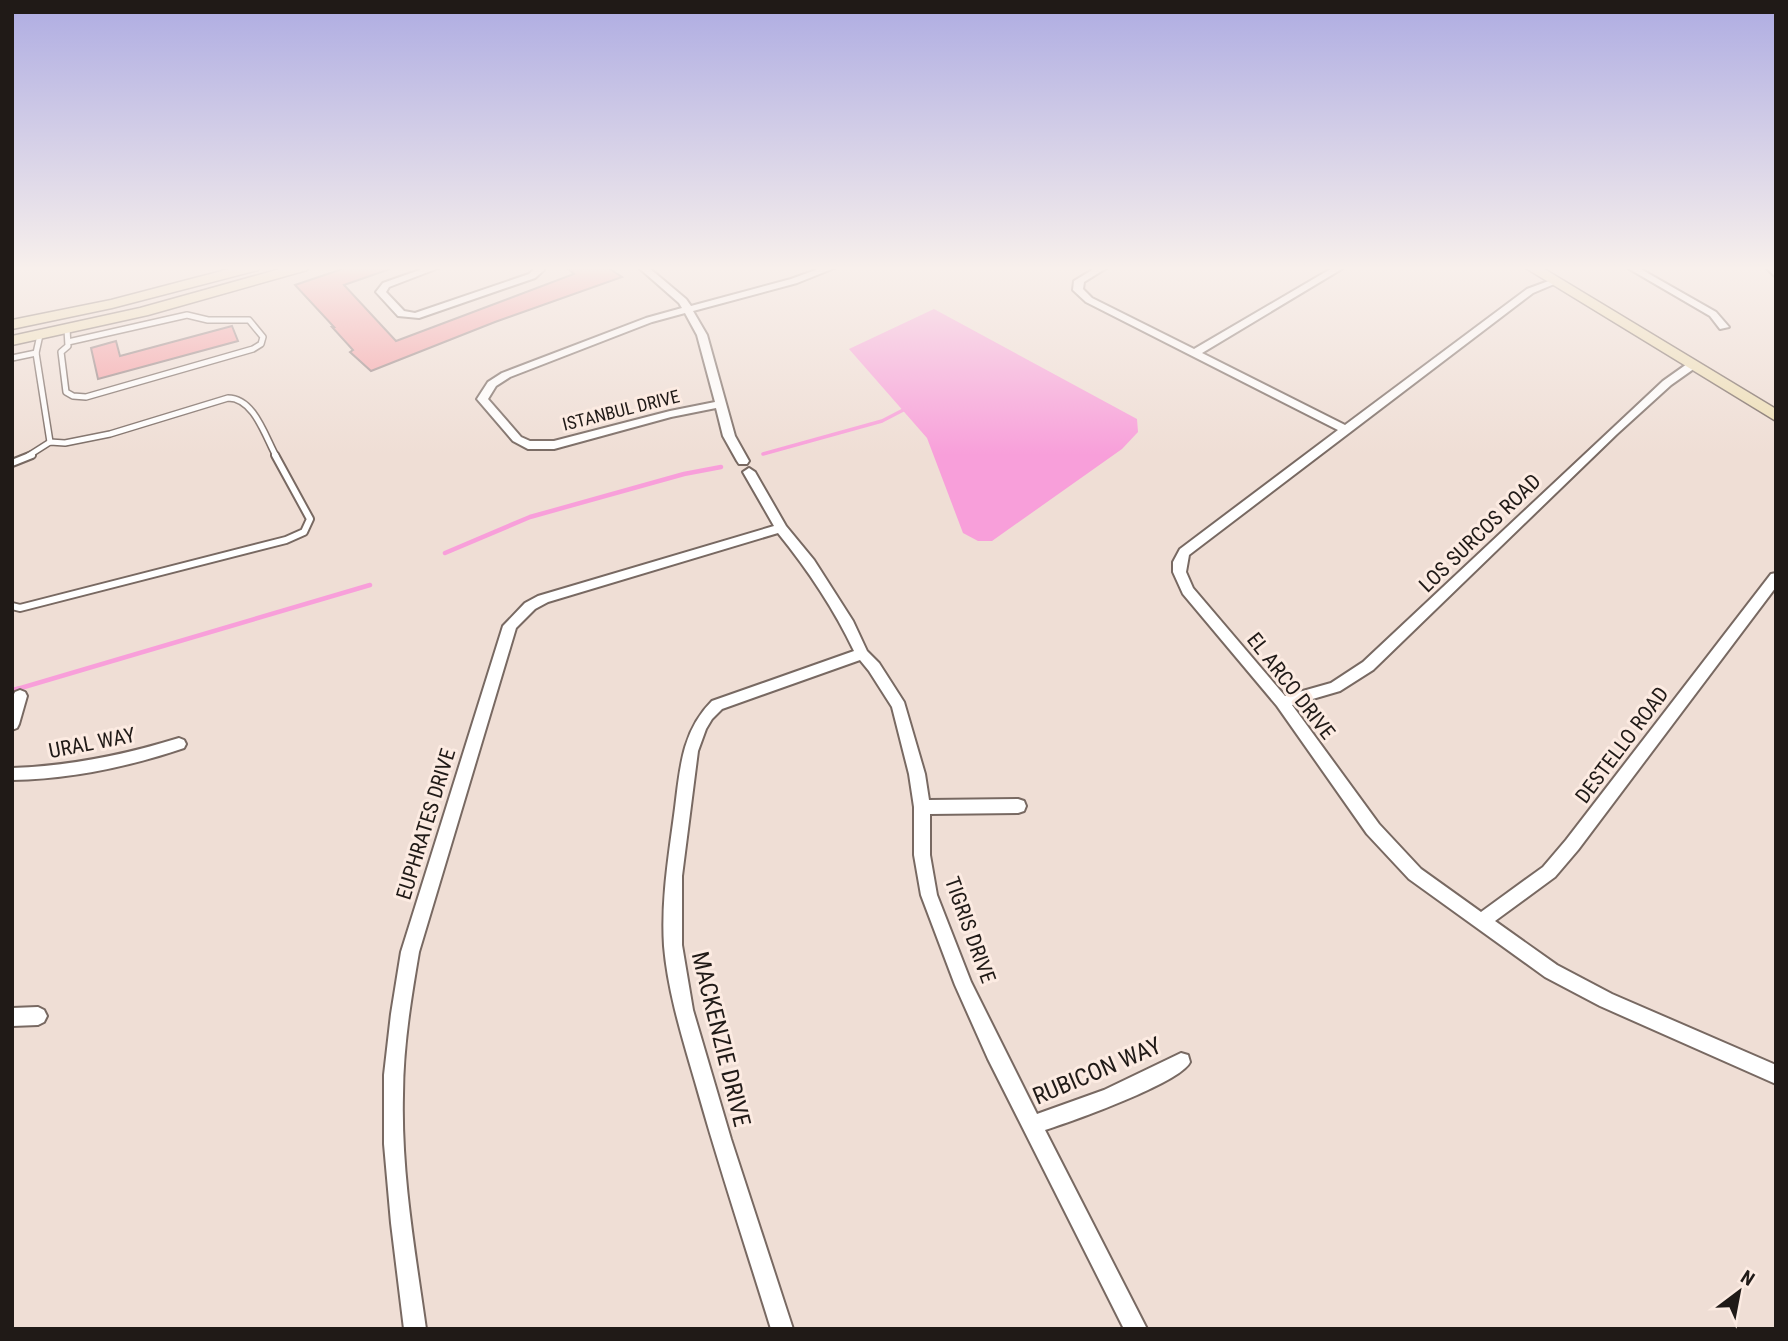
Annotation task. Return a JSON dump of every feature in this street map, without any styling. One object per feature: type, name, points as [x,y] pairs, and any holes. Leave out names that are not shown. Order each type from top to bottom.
[{"type":"main road","points":[[12,341],[40,335],[68,336],[90,330]]},
{"type":"main road","points":[[1632,330],[1776,416]]},
{"type":"street","name":"ISTANBUL DRIVE","points":[[624,330],[506,375],[485,390],[482,399],[517,439],[528,445],[554,445],[670,414],[722,404]]},
{"type":"street","name":"TIGRIS DRIVE","points":[[699,330],[729,436],[781,528],[809,563],[848,625],[862,653],[899,706],[911,749],[922,807],[922,855],[929,895],[964,985],[1136,1329]]},
{"type":"street","points":[[1149,330],[1346,430]]},
{"type":"street","points":[[1194,353],[1234,330]]},
{"type":"street","name":"EL ARCO DRIVE","points":[[1479,330],[1184,552],[1179,560],[1181,581],[1282,702],[1392,852],[1415,874],[1452,903],[1482,921],[1551,971],[1606,1000],[1776,1075]]},
{"type":"street","name":"LOS SURCOS ROAD","points":[[1282,702],[1335,687],[1368,666],[1613,432],[1667,383],[1691,366]]},
{"type":"street","name":"EUPHRATES DRIVE","points":[[415,1329],[397,1192],[393,1116],[401,1003],[410,953],[510,626],[530,606],[543,599],[781,528]]},
{"type":"street","name":"DESTELLO ROAD","points":[[1482,921],[1549,872],[1776,576]]},
{"type":"street","name":"MACKENZIE DRIVE","points":[[782,1329],[715,1121],[684,1009],[673,948],[671,911],[674,869],[692,741],[706,714],[717,705],[862,653]]},
{"type":"street","points":[[12,724],[20,696]]},
{"type":"street","name":"URAL WAY","points":[[12,774],[45,774],[83,769],[126,760],[179,744]]},
{"type":"street","points":[[922,807],[1018,806]]},
{"type":"street","points":[[12,1017],[38,1016]]},
{"type":"street","name":"RUBICON WAY","points":[[1032,1125],[1074,1112],[1135,1087],[1181,1062]]},
{"type":"lane","points":[[104,330],[68,336],[68,346],[61,352],[66,392],[73,396],[86,397],[253,349],[261,344],[263,337],[257,330]]},
{"type":"lane","points":[[40,335],[36,353],[50,442]]},
{"type":"lane","points":[[12,358],[36,353]]},
{"type":"lane","points":[[12,463],[31,455],[50,442],[61,445],[228,398],[238,398],[247,404],[310,519],[304,532],[286,540],[20,608],[12,606]]},
{"type":"shaded area","points":[[890,330],[972,330],[1137,419],[1138,432],[1122,449],[992,541],[978,541],[963,533],[927,438],[849,349]]},
{"type":"building","points":[[219,330],[233,330],[238,341],[98,379],[91,348],[116,341],[120,356]]},
{"type":"building","points":[[334,330],[385,330],[396,341],[426,330],[476,330],[371,371],[350,352],[353,350]]},
{"type":"waterway","points":[[763,454],[882,421],[909,407]]},
{"type":"waterway","points":[[445,553],[530,517],[684,474],[721,467]]},
{"type":"waterway","points":[[14,690],[370,585]]},
{"type":"waterway","points":[[12,691],[20,689]]}]
